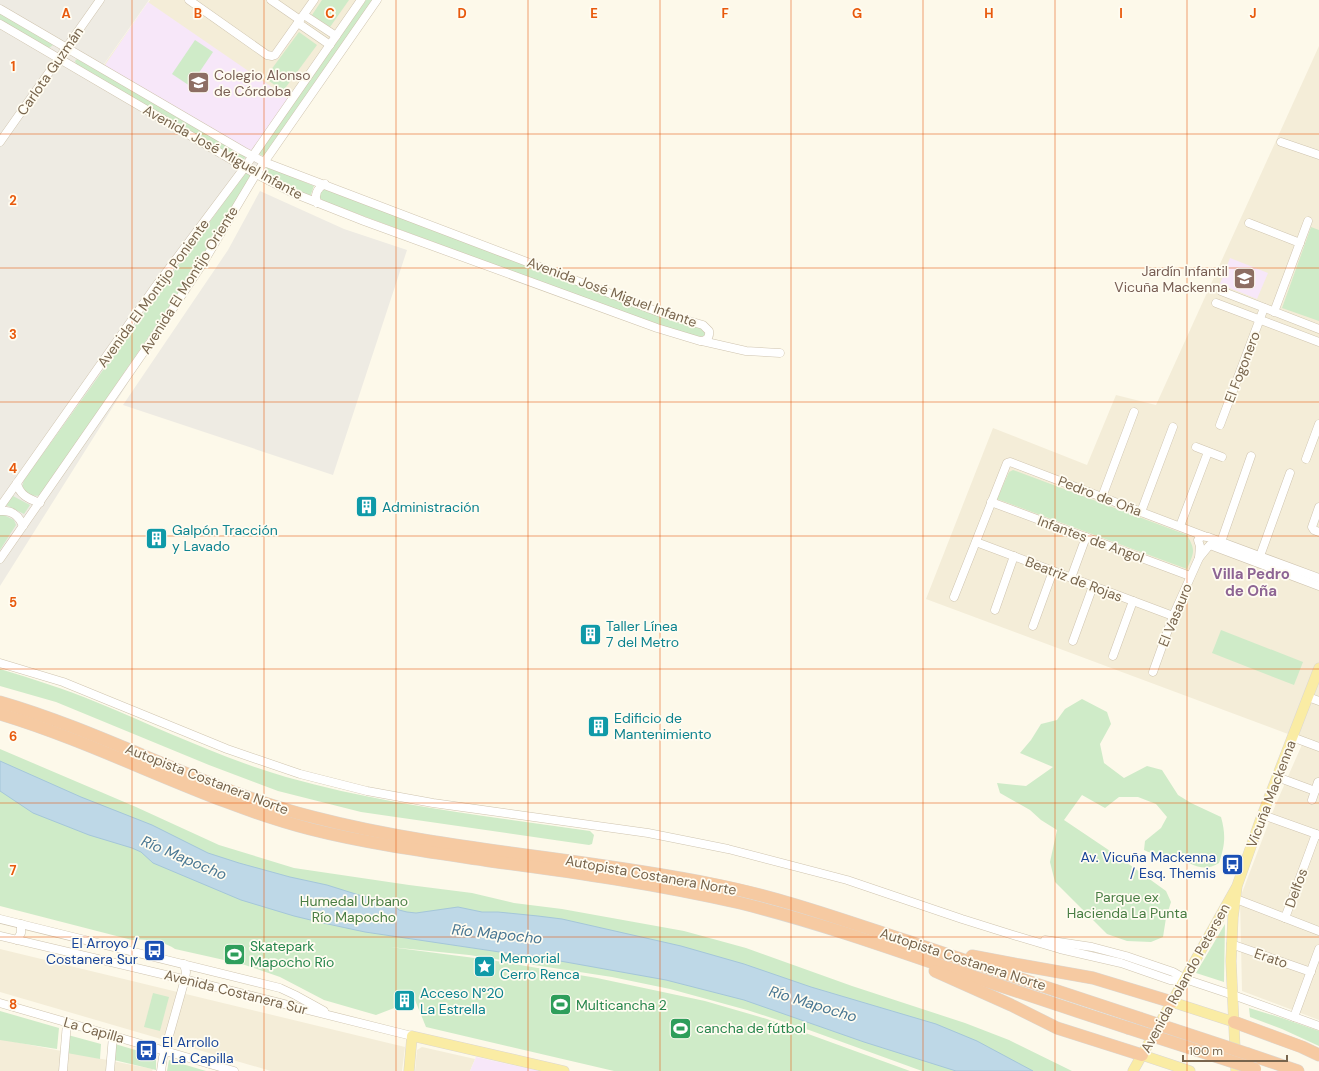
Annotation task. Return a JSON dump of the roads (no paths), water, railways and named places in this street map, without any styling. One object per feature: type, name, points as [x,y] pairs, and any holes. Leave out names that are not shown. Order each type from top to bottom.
[{"type":"highway","name":"Autopista Costanera Norte","points":[[0,702],[68,724],[251,798],[311,817],[411,838],[631,869],[714,884],[795,905],[1298,1071]]},
{"type":"highway","name":"Autopista Costanera Norte","points":[[0,714],[30,723],[87,744],[217,799],[276,819],[372,843],[674,889],[740,903],[792,917],[886,947],[1257,1070]]},
{"type":"highway","points":[[898,938],[999,961],[1093,978],[1172,1002]]},
{"type":"highway","points":[[886,947],[906,958],[1011,1005],[1057,1028],[1142,1055]]},
{"type":"highway","points":[[1234,1022],[1302,1047],[1319,1055]]},
{"type":"main road","name":"Vicuña Mackenna","points":[[1236,1071],[1231,944],[1237,886],[1319,668]]},
{"type":"main road","name":"Avenida Rolando Petersen","points":[[1133,1071],[1231,894],[1237,886]]},
{"type":"main road","points":[[1172,1002],[1234,1022]]},
{"type":"main road","points":[[409,1071],[412,1036]]},
{"type":"main road","name":"Avenida Costanera Sur","points":[[412,1036],[553,1070],[564,1071]]},
{"type":"main road","points":[[1142,1055],[1190,1071]]},
{"type":"street","name":"Carlota Guzmán","points":[[0,142],[100,0]]},
{"type":"street","points":[[189,0],[267,55],[272,56],[275,55],[314,0]]},
{"type":"street","points":[[271,0],[301,19],[336,36]]},
{"type":"street","name":"Avenida El Montijo Poniente","points":[[0,507],[153,290],[245,167],[361,0]]},
{"type":"street","name":"Avenida El Montijo Oriente","points":[[0,559],[199,270],[256,174],[377,0]]},
{"type":"street","name":"Avenida José Miguel Infante","points":[[0,9],[264,162],[661,313],[703,325],[709,330],[710,335],[702,341],[635,321],[317,203],[256,174],[0,24]]},
{"type":"street","points":[[301,19],[330,45]]},
{"type":"street","points":[[1281,142],[1319,155]]},
{"type":"street","points":[[317,203],[315,198],[316,192],[318,188],[325,184]]},
{"type":"street","points":[[1274,312],[1308,221]]},
{"type":"street","points":[[1249,223],[1300,243]]},
{"type":"street","points":[[1221,291],[1319,329]]},
{"type":"street","points":[[1216,303],[1319,342]]},
{"type":"street","name":"El Fogonero","points":[[1220,425],[1264,308]]},
{"type":"street","points":[[702,341],[746,351],[780,353]]},
{"type":"street","points":[[1102,497],[1134,412]]},
{"type":"street","points":[[1306,459],[1319,424]]},
{"type":"street","points":[[1141,512],[1173,426]]},
{"type":"street","points":[[1196,447],[1222,457]]},
{"type":"street","points":[[1180,526],[1208,452]]},
{"type":"street","points":[[1221,542],[1251,456]]},
{"type":"street","name":"Pedro de Oña","points":[[991,502],[1007,463],[1010,462],[1180,526],[1194,532],[1205,542],[1319,586]]},
{"type":"street","points":[[1260,556],[1290,473]]},
{"type":"street","points":[[17,483],[19,489],[24,495],[40,503]]},
{"type":"street","points":[[954,597],[991,502]]},
{"type":"street","name":"Infantes de Angol","points":[[991,502],[1190,576]]},
{"type":"street","points":[[1319,507],[1312,527],[1319,532]]},
{"type":"street","points":[[0,511],[5,510],[18,516],[23,526]]},
{"type":"street","points":[[1071,578],[1086,537]]},
{"type":"street","name":"Beatriz de Rojas","points":[[976,542],[1173,616]]},
{"type":"street","name":"Pedro de Oña","points":[[1205,542],[1221,542],[1319,578]]},
{"type":"street","name":"El Vasauro","points":[[1153,672],[1173,616],[1205,542]]},
{"type":"street","points":[[995,610],[1014,556]]},
{"type":"street","points":[[1033,626],[1053,571]]},
{"type":"street","points":[[1073,641],[1092,586]]},
{"type":"street","points":[[1113,656],[1133,601]]},
{"type":"street","points":[[0,662],[44,675],[80,688],[227,749],[327,781],[367,791],[433,803],[648,833],[728,849],[847,880],[962,920],[1060,949],[1120,963],[1170,980],[1177,981],[1185,979],[1319,1026]]},
{"type":"street","points":[[1308,697],[1319,701]]},
{"type":"street","points":[[1292,737],[1319,747]]},
{"type":"street","points":[[1277,777],[1315,791]]},
{"type":"street","points":[[1312,800],[1318,782]]},
{"type":"street","points":[[1263,815],[1317,835]]},
{"type":"street","name":"Delfos","points":[[1285,918],[1317,835]]},
{"type":"street","points":[[1236,899],[1319,931]]},
{"type":"street","name":"Avenida Costanera Sur","points":[[0,919],[280,988],[295,994],[332,1016]]},
{"type":"street","points":[[17,940],[21,933],[21,924]]},
{"type":"street","points":[[38,946],[37,936],[42,930]]},
{"type":"street","name":"Avenida Costanera Sur","points":[[0,936],[185,979],[412,1036]]},
{"type":"street","name":"Erato","points":[[1231,944],[1311,972]]},
{"type":"street","points":[[1294,1017],[1311,972],[1316,964],[1319,949]]},
{"type":"street","points":[[161,1071],[185,979],[186,972],[184,964]]},
{"type":"street","name":"La Capilla","points":[[0,1003],[234,1071]]},
{"type":"street","points":[[63,1071],[67,1023]]},
{"type":"street","points":[[110,1071],[113,1036]]},
{"type":"water","name":"Río Mapocho","points":[[0,761],[81,797],[152,825],[208,853],[239,863],[390,902],[399,910],[407,912],[416,913],[458,907],[482,912],[538,916],[562,919],[681,946],[744,964],[811,987],[936,1024],[977,1041],[1033,1071],[956,1071],[864,1042],[744,1000],[666,980],[560,961],[365,932],[294,916],[241,900],[153,863],[141,852],[132,848],[89,835],[33,813],[0,791]]},
{"type":"place","name":"Colegio Alonso de Córdoba","points":[[199,83]]},
{"type":"place","name":"Jardín Infantil Vicuña Mackenna","points":[[1244,279]]},
{"type":"place","name":"Administración","points":[[367,507]]},
{"type":"place","name":"Galpón Tracción y Lavado","points":[[156,538]]},
{"type":"place","name":"Taller Línea 7 del Metro","points":[[590,634]]},
{"type":"place","name":"Edificio de Mantenimiento","points":[[599,726]]},
{"type":"place","name":"Av. Vicuña Mackenna / Esq. Themis","points":[[1232,865]]},
{"type":"place","name":"El Arroyo / Costanera Sur","points":[[154,951]]},
{"type":"place","name":"Skatepark Mapocho Río","points":[[235,954]]},
{"type":"place","name":"Memorial Cerro Renca","points":[[485,966]]},
{"type":"place","name":"Acceso N°20 La Estrella","points":[[405,1001]]},
{"type":"place","name":"Multicancha 2","points":[[560,1005]]},
{"type":"place","name":"cancha de fútbol","points":[[680,1028]]},
{"type":"place","name":"El Arrollo / La Capilla","points":[[147,1050]]},
{"type":"district","name":"Villa Pedro de Oña","points":[[1251,582]]},
{"type":"park label","name":"Parque ex Hacienda La Punta","points":[[1127,906]]},
{"type":"park label","name":"Humedal Urbano Río Mapocho","points":[[354,910]]}]
